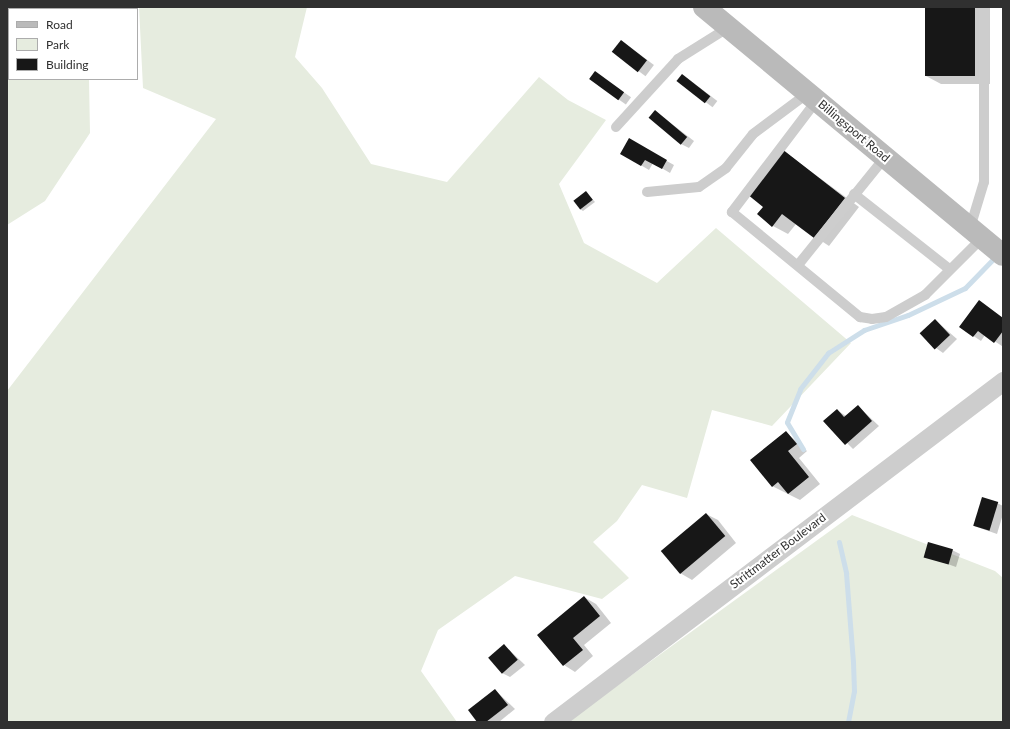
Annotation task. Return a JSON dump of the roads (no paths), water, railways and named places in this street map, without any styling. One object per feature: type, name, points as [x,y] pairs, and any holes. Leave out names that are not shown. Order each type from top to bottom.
[{"type":"street","name":"Billingsport Road","points":[[704,7],[986,241]]},
{"type":"street","name":"Strittmatter Boulevard","points":[[553,722],[1003,381]]},
{"type":"lane","points":[[812,97],[732,212],[860,317],[872,319],[886,317],[925,295],[948,268],[986,241],[984,182],[984,7]]},
{"type":"lane","points":[[616,127],[678,59],[729,27]]},
{"type":"lane","points":[[647,192],[699,187],[726,168],[753,134],[812,97]]},
{"type":"lane","points":[[798,266],[885,157]]},
{"type":"lane","points":[[854,194],[948,268]]},
{"type":"waterway","points":[[803,449],[787,422],[800,389],[828,353],[864,330],[908,315],[965,288],[996,256]]},
{"type":"waterway","points":[[839,542],[846,573],[853,662],[854,691],[848,722]]}]
